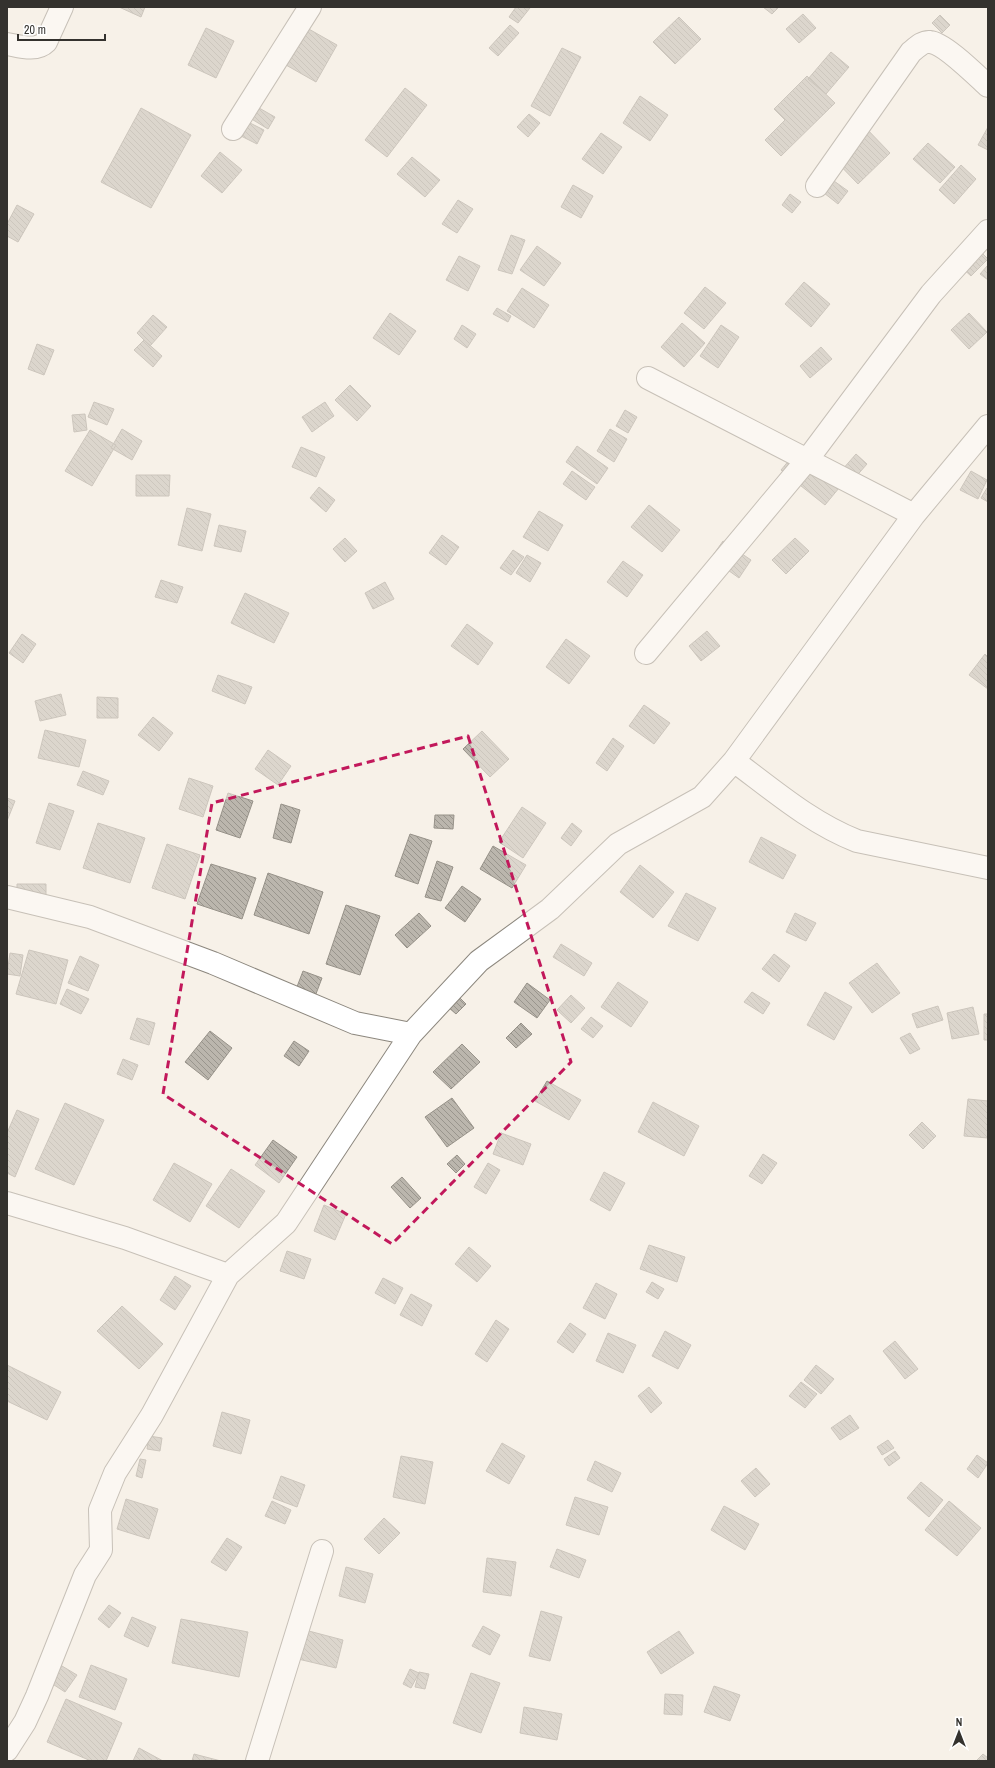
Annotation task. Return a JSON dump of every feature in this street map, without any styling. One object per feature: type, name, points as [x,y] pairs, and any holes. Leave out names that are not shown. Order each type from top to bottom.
[{"type":"street","points":[[7,44],[32,47],[42,45],[46,42],[62,7]]},
{"type":"street","points":[[233,129],[310,7]]},
{"type":"street","points":[[817,186],[911,52],[922,43],[936,43],[950,53],[988,86]]},
{"type":"street","points":[[646,652],[807,460],[931,294],[988,231]]},
{"type":"street","points":[[648,378],[914,515]]},
{"type":"street","points":[[7,1750],[25,1722],[37,1696],[85,1575],[101,1550],[100,1510],[115,1473],[152,1416],[228,1275],[286,1223],[411,1034],[479,961],[550,909],[618,844],[702,797],[734,761],[914,515],[988,426]]},
{"type":"street","points":[[734,761],[801,810],[837,833],[857,841],[988,868]]},
{"type":"street","points":[[7,897],[90,917],[214,963],[355,1023],[411,1034]]},
{"type":"street","points":[[7,1203],[125,1238],[228,1275]]},
{"type":"street","points":[[257,1761],[322,1550]]},
{"type":"highlighted area","points":[[468,736],[571,1062],[392,1244],[163,1094],[212,803]]},
{"type":"building","points":[[119,7],[145,7],[141,17]]},
{"type":"building","points":[[516,7],[530,8],[518,23],[509,17]]},
{"type":"building","points":[[763,7],[779,7],[772,14]]},
{"type":"building","points":[[803,14],[816,28],[799,43],[786,29]]},
{"type":"building","points":[[940,15],[950,25],[942,33],[932,23]]},
{"type":"building","points":[[679,17],[701,39],[675,64],[653,42]]},
{"type":"building","points":[[510,25],[519,33],[498,56],[489,48]]},
{"type":"building","points":[[206,28],[234,41],[216,78],[188,65]]},
{"type":"building","points":[[307,28],[337,45],[316,82],[286,65]]},
{"type":"building","points":[[562,48],[581,57],[550,116],[531,106]]},
{"type":"building","points":[[831,52],[849,67],[826,94],[808,79]]},
{"type":"building","points":[[807,76],[835,103],[781,156],[765,140],[785,120],[774,109]]},
{"type":"building","points":[[405,88],[427,105],[387,157],[365,140]]},
{"type":"building","points":[[640,96],[668,115],[650,141],[623,123]]},
{"type":"building","points":[[252,104],[275,117],[268,129],[245,115]]},
{"type":"building","points":[[141,108],[191,135],[151,208],[101,182]]},
{"type":"building","points":[[529,114],[540,123],[528,137],[517,127]]},
{"type":"building","points":[[242,119],[264,130],[257,144],[235,133]]},
{"type":"building","points":[[862,124],[890,153],[858,184],[830,155]]},
{"type":"building","points":[[988,127],[988,150],[978,145]]},
{"type":"building","points":[[601,133],[622,147],[603,174],[582,159]]},
{"type":"building","points":[[928,143],[955,167],[940,183],[913,159]]},
{"type":"building","points":[[220,152],[242,170],[222,193],[201,176]]},
{"type":"building","points":[[412,157],[440,180],[425,197],[397,174]]},
{"type":"building","points":[[961,165],[976,179],[954,204],[939,190]]},
{"type":"building","points":[[834,181],[848,191],[838,204],[824,193]]},
{"type":"building","points":[[573,185],[593,196],[581,218],[561,207]]},
{"type":"building","points":[[790,194],[801,202],[792,213],[782,205]]},
{"type":"building","points":[[458,200],[473,209],[457,233],[442,224]]},
{"type":"building","points":[[17,205],[34,214],[18,242],[7,236],[7,224]]},
{"type":"building","points":[[511,235],[525,240],[512,274],[498,270]]},
{"type":"building","points":[[537,246],[561,263],[544,286],[520,270]]},
{"type":"building","points":[[978,249],[988,259],[971,276],[961,267]]},
{"type":"building","points":[[459,256],[480,266],[468,291],[446,280]]},
{"type":"building","points":[[988,265],[988,280],[980,274]]},
{"type":"building","points":[[804,282],[830,304],[811,327],[785,304]]},
{"type":"building","points":[[705,287],[726,303],[704,329],[684,313]]},
{"type":"building","points":[[522,288],[549,305],[534,328],[507,311]]},
{"type":"building","points":[[497,308],[511,316],[508,322],[493,314]]},
{"type":"building","points":[[390,313],[416,331],[399,355],[373,338]]},
{"type":"building","points":[[969,313],[987,332],[969,349],[951,330]]},
{"type":"building","points":[[153,315],[167,327],[150,346],[137,333]]},
{"type":"building","points":[[682,323],[705,343],[684,367],[661,347]]},
{"type":"building","points":[[462,325],[476,334],[467,348],[454,339]]},
{"type":"building","points":[[721,325],[739,337],[718,368],[700,356]]},
{"type":"building","points":[[144,340],[162,356],[153,367],[134,350]]},
{"type":"building","points":[[37,344],[54,350],[44,375],[28,369]]},
{"type":"building","points":[[821,347],[832,359],[810,378],[800,366]]},
{"type":"building","points":[[350,385],[371,406],[357,421],[335,400]]},
{"type":"building","points":[[94,402],[114,409],[107,425],[88,417]]},
{"type":"building","points":[[325,402],[334,416],[312,432],[302,417]]},
{"type":"building","points":[[625,410],[637,417],[628,433],[616,426]]},
{"type":"building","points":[[85,414],[87,430],[74,432],[72,415]]},
{"type":"building","points":[[122,429],[142,441],[132,460],[111,448]]},
{"type":"building","points":[[610,429],[627,439],[614,462],[597,451]]},
{"type":"building","points":[[90,430],[116,445],[92,486],[65,471]]},
{"type":"building","points":[[577,446],[608,468],[597,484],[566,462]]},
{"type":"building","points":[[301,447],[325,457],[316,477],[292,467]]},
{"type":"building","points":[[800,447],[844,482],[825,505],[781,470]]},
{"type":"building","points":[[856,454],[867,464],[853,480],[842,470]]},
{"type":"building","points":[[572,471],[595,487],[586,500],[563,484]]},
{"type":"building","points":[[971,471],[987,480],[978,499],[960,490]]},
{"type":"building","points":[[136,475],[170,475],[169,496],[136,496]]},
{"type":"building","points":[[319,487],[335,500],[326,512],[310,498]]},
{"type":"building","points":[[988,488],[988,502],[981,498]]},
{"type":"building","points":[[649,505],[680,530],[662,552],[631,527]]},
{"type":"building","points":[[187,508],[211,514],[202,551],[178,545]]},
{"type":"building","points":[[539,511],[563,525],[548,551],[523,537]]},
{"type":"building","points":[[219,525],[246,531],[241,552],[214,546]]},
{"type":"building","points":[[442,535],[459,547],[446,565],[429,553]]},
{"type":"building","points":[[345,538],[357,551],[345,562],[333,549]]},
{"type":"building","points":[[795,538],[809,551],[786,574],[772,560]]},
{"type":"building","points":[[723,541],[751,560],[739,578],[711,558]]},
{"type":"building","points":[[513,550],[524,557],[511,575],[500,568]]},
{"type":"building","points":[[527,555],[541,563],[530,582],[516,573]]},
{"type":"building","points":[[623,561],[643,575],[627,597],[607,582]]},
{"type":"building","points":[[161,580],[183,587],[177,603],[155,597]]},
{"type":"building","points":[[385,582],[394,599],[373,609],[365,593]]},
{"type":"building","points":[[245,593],[289,613],[274,643],[231,623]]},
{"type":"building","points":[[467,624],[493,643],[478,665],[451,646]]},
{"type":"building","points":[[707,631],[720,646],[701,661],[689,646]]},
{"type":"building","points":[[22,634],[36,644],[23,663],[9,653]]},
{"type":"building","points":[[566,639],[590,656],[569,684],[546,667]]},
{"type":"building","points":[[985,654],[988,657],[988,689],[969,675]]},
{"type":"building","points":[[218,675],[252,687],[245,704],[212,691]]},
{"type":"building","points":[[61,694],[66,715],[40,721],[35,701]]},
{"type":"building","points":[[97,697],[118,698],[118,718],[97,718]]},
{"type":"building","points":[[644,705],[670,723],[654,744],[629,726]]},
{"type":"building","points":[[153,717],[173,733],[159,751],[138,735]]},
{"type":"building","points":[[45,730],[86,740],[79,767],[38,758]]},
{"type":"building","points":[[482,731],[509,759],[490,777],[463,749]]},
{"type":"building","points":[[613,738],[624,746],[607,771],[596,763]]},
{"type":"building","points":[[268,750],[291,766],[278,785],[255,769]]},
{"type":"building","points":[[83,771],[109,781],[103,795],[77,785]]},
{"type":"building","points":[[189,778],[213,786],[203,817],[179,809]]},
{"type":"building","points":[[228,793],[253,801],[240,838],[216,830]]},
{"type":"building","points":[[7,798],[15,801],[7,821]]},
{"type":"building","points":[[49,803],[74,811],[60,850],[36,843]]},
{"type":"building","points":[[281,804],[300,810],[291,843],[273,838]]},
{"type":"building","points":[[522,807],[546,823],[523,858],[499,842]]},
{"type":"building","points":[[435,815],[454,815],[453,829],[434,828]]},
{"type":"building","points":[[98,823],[145,838],[130,883],[83,868]]},
{"type":"building","points":[[572,823],[582,831],[571,846],[561,838]]},
{"type":"building","points":[[410,834],[432,841],[418,884],[395,876]]},
{"type":"building","points":[[761,837],[796,855],[783,879],[749,862]]},
{"type":"building","points":[[167,844],[200,855],[185,899],[152,888]]},
{"type":"building","points":[[493,846],[526,865],[512,888],[480,869]]},
{"type":"building","points":[[437,861],[453,867],[441,901],[425,897]]},
{"type":"building","points":[[211,864],[256,878],[242,919],[197,904]]},
{"type":"building","points":[[640,865],[674,892],[653,918],[620,892]]},
{"type":"building","points":[[268,873],[323,892],[309,934],[254,915]]},
{"type":"building","points":[[17,884],[46,884],[46,910],[17,910]]},
{"type":"building","points":[[462,886],[481,899],[465,922],[445,908]]},
{"type":"building","points":[[686,893],[716,908],[698,941],[668,926]]},
{"type":"building","points":[[346,905],[380,916],[360,975],[326,964]]},
{"type":"building","points":[[419,913],[431,926],[407,948],[395,935]]},
{"type":"building","points":[[795,913],[816,923],[806,941],[786,932]]},
{"type":"building","points":[[561,944],[592,963],[584,976],[553,957]]},
{"type":"building","points":[[29,950],[68,960],[56,1004],[16,994]]},
{"type":"building","points":[[10,953],[23,955],[20,976],[7,974]]},
{"type":"building","points":[[774,954],[790,966],[779,982],[762,969]]},
{"type":"building","points":[[80,956],[99,965],[88,991],[68,983]]},
{"type":"building","points":[[877,963],[900,993],[872,1013],[849,983]]},
{"type":"building","points":[[303,971],[322,978],[314,999],[295,992]]},
{"type":"building","points":[[618,982],[648,1002],[631,1027],[601,1007]]},
{"type":"building","points":[[527,983],[550,1000],[537,1018],[514,1002]]},
{"type":"building","points":[[67,989],[89,999],[81,1014],[60,1004]]},
{"type":"building","points":[[752,992],[770,1003],[763,1014],[744,1002]]},
{"type":"building","points":[[825,992],[852,1007],[834,1040],[807,1025]]},
{"type":"building","points":[[571,995],[585,1008],[571,1023],[557,1010]]},
{"type":"building","points":[[458,996],[466,1004],[456,1014],[448,1007]]},
{"type":"building","points":[[938,1006],[943,1020],[917,1028],[912,1014]]},
{"type":"building","points":[[973,1007],[979,1034],[952,1039],[947,1013]]},
{"type":"building","points":[[984,1014],[988,1014],[988,1040],[984,1040]]},
{"type":"building","points":[[591,1017],[603,1026],[593,1038],[581,1029]]},
{"type":"building","points":[[137,1018],[155,1023],[149,1045],[130,1039]]},
{"type":"building","points":[[521,1023],[532,1034],[516,1048],[506,1038]]},
{"type":"building","points":[[210,1031],[232,1048],[208,1080],[185,1062]]},
{"type":"building","points":[[910,1033],[920,1049],[910,1054],[900,1038]]},
{"type":"building","points":[[294,1041],[309,1051],[299,1066],[284,1056]]},
{"type":"building","points":[[462,1044],[480,1062],[451,1089],[433,1072]]},
{"type":"building","points":[[123,1059],[138,1065],[132,1080],[117,1074]]},
{"type":"building","points":[[547,1081],[581,1100],[569,1120],[535,1101]]},
{"type":"building","points":[[452,1098],[474,1128],[447,1147],[425,1117]]},
{"type":"building","points":[[968,1099],[988,1101],[988,1138],[964,1136]]},
{"type":"building","points":[[653,1102],[699,1126],[684,1156],[638,1132]]},
{"type":"building","points":[[65,1103],[104,1120],[74,1185],[35,1169]]},
{"type":"building","points":[[17,1110],[39,1119],[15,1177],[7,1173],[7,1133]]},
{"type":"building","points":[[922,1122],[936,1136],[923,1149],[909,1135]]},
{"type":"building","points":[[501,1133],[531,1144],[523,1165],[493,1154]]},
{"type":"building","points":[[273,1140],[297,1157],[279,1183],[255,1165]]},
{"type":"building","points":[[763,1154],[777,1163],[762,1184],[749,1176]]},
{"type":"building","points":[[457,1155],[465,1164],[456,1173],[447,1164]]},
{"type":"building","points":[[174,1163],[212,1184],[190,1222],[153,1200]]},
{"type":"building","points":[[488,1163],[500,1170],[486,1194],[474,1187]]},
{"type":"building","points":[[231,1169],[265,1191],[239,1228],[206,1206]]},
{"type":"building","points":[[604,1172],[625,1183],[610,1211],[590,1200]]},
{"type":"building","points":[[402,1177],[421,1198],[410,1208],[391,1187]]},
{"type":"building","points":[[324,1205],[346,1214],[335,1240],[314,1231]]},
{"type":"building","points":[[649,1245],[685,1257],[677,1282],[640,1269]]},
{"type":"building","points":[[469,1247],[491,1266],[477,1282],[455,1264]]},
{"type":"building","points":[[287,1251],[311,1259],[304,1279],[280,1271]]},
{"type":"building","points":[[175,1276],[191,1286],[175,1310],[160,1300]]},
{"type":"building","points":[[383,1278],[403,1288],[395,1304],[375,1293]]},
{"type":"building","points":[[652,1282],[664,1289],[658,1299],[646,1292]]},
{"type":"building","points":[[596,1283],[617,1294],[605,1319],[583,1308]]},
{"type":"building","points":[[411,1294],[432,1305],[422,1326],[400,1315]]},
{"type":"building","points":[[122,1306],[163,1344],[139,1369],[97,1331]]},
{"type":"building","points":[[496,1320],[509,1329],[487,1362],[475,1354]]},
{"type":"building","points":[[570,1323],[586,1334],[573,1353],[557,1342]]},
{"type":"building","points":[[665,1331],[691,1345],[678,1369],[652,1356]]},
{"type":"building","points":[[608,1333],[636,1345],[623,1373],[596,1361]]},
{"type":"building","points":[[895,1341],[918,1369],[905,1379],[883,1351]]},
{"type":"building","points":[[7,1365],[61,1392],[47,1420],[7,1401]]},
{"type":"building","points":[[816,1365],[834,1379],[821,1394],[804,1380]]},
{"type":"building","points":[[801,1382],[817,1394],[805,1408],[789,1396]]},
{"type":"building","points":[[649,1387],[662,1403],[651,1413],[638,1396]]},
{"type":"building","points":[[222,1412],[250,1420],[241,1454],[213,1446]]},
{"type":"building","points":[[850,1415],[859,1428],[840,1440],[831,1428]]},
{"type":"building","points":[[149,1436],[162,1438],[160,1451],[147,1449]]},
{"type":"building","points":[[888,1440],[894,1448],[882,1455],[877,1447]]},
{"type":"building","points":[[502,1443],[525,1456],[509,1484],[486,1471]]},
{"type":"building","points":[[895,1451],[900,1458],[889,1466],[884,1459]]},
{"type":"building","points":[[977,1455],[988,1463],[978,1478],[967,1469]]},
{"type":"building","points":[[401,1456],[433,1462],[425,1504],[393,1497]]},
{"type":"building","points":[[140,1459],[146,1460],[142,1478],[136,1476]]},
{"type":"building","points":[[595,1461],[621,1473],[612,1492],[587,1480]]},
{"type":"building","points":[[756,1468],[770,1484],[755,1497],[741,1481]]},
{"type":"building","points":[[281,1476],[305,1485],[297,1507],[273,1498]]},
{"type":"building","points":[[921,1482],[943,1500],[929,1517],[907,1498]]},
{"type":"building","points":[[575,1497],[608,1507],[599,1535],[566,1525]]},
{"type":"building","points":[[126,1499],[158,1509],[149,1539],[117,1529]]},
{"type":"building","points":[[272,1501],[291,1510],[285,1524],[265,1516]]},
{"type":"building","points":[[949,1501],[981,1528],[957,1556],[925,1530]]},
{"type":"building","points":[[724,1506],[759,1524],[745,1550],[711,1530]]},
{"type":"building","points":[[384,1518],[400,1533],[379,1554],[364,1539]]},
{"type":"building","points":[[227,1538],[242,1547],[226,1571],[211,1562]]},
{"type":"building","points":[[557,1549],[586,1560],[579,1578],[550,1567]]},
{"type":"building","points":[[487,1558],[516,1562],[511,1596],[483,1592]]},
{"type":"building","points":[[346,1567],[373,1574],[365,1603],[339,1596]]},
{"type":"building","points":[[109,1605],[121,1613],[109,1628],[98,1619]]},
{"type":"building","points":[[541,1611],[562,1617],[550,1661],[529,1656]]},
{"type":"building","points":[[132,1617],[156,1627],[148,1647],[124,1636]]},
{"type":"building","points":[[181,1619],[248,1632],[239,1677],[172,1663]]},
{"type":"building","points":[[483,1626],[500,1635],[490,1655],[472,1646]]},
{"type":"building","points":[[305,1630],[343,1640],[336,1668],[298,1659]]},
{"type":"building","points":[[679,1631],[694,1653],[661,1674],[647,1652]]},
{"type":"building","points":[[91,1665],[127,1679],[115,1710],[79,1697]]},
{"type":"building","points":[[62,1666],[77,1675],[65,1692],[51,1683]]},
{"type":"building","points":[[410,1669],[419,1673],[411,1688],[403,1684]]},
{"type":"building","points":[[419,1672],[429,1674],[425,1689],[415,1687]]},
{"type":"building","points":[[471,1673],[500,1683],[481,1733],[453,1723]]},
{"type":"building","points":[[714,1686],[740,1695],[730,1721],[704,1712]]},
{"type":"building","points":[[665,1694],[683,1695],[682,1715],[664,1714]]},
{"type":"building","points":[[66,1699],[122,1723],[106,1761],[91,1761],[47,1742]]},
{"type":"building","points":[[524,1707],[562,1714],[557,1740],[520,1733]]},
{"type":"building","points":[[139,1748],[163,1761],[133,1761]]},
{"type":"building","points":[[194,1754],[221,1761],[192,1761]]},
{"type":"building","points":[[983,1754],[988,1758],[988,1761],[976,1761]]}]
